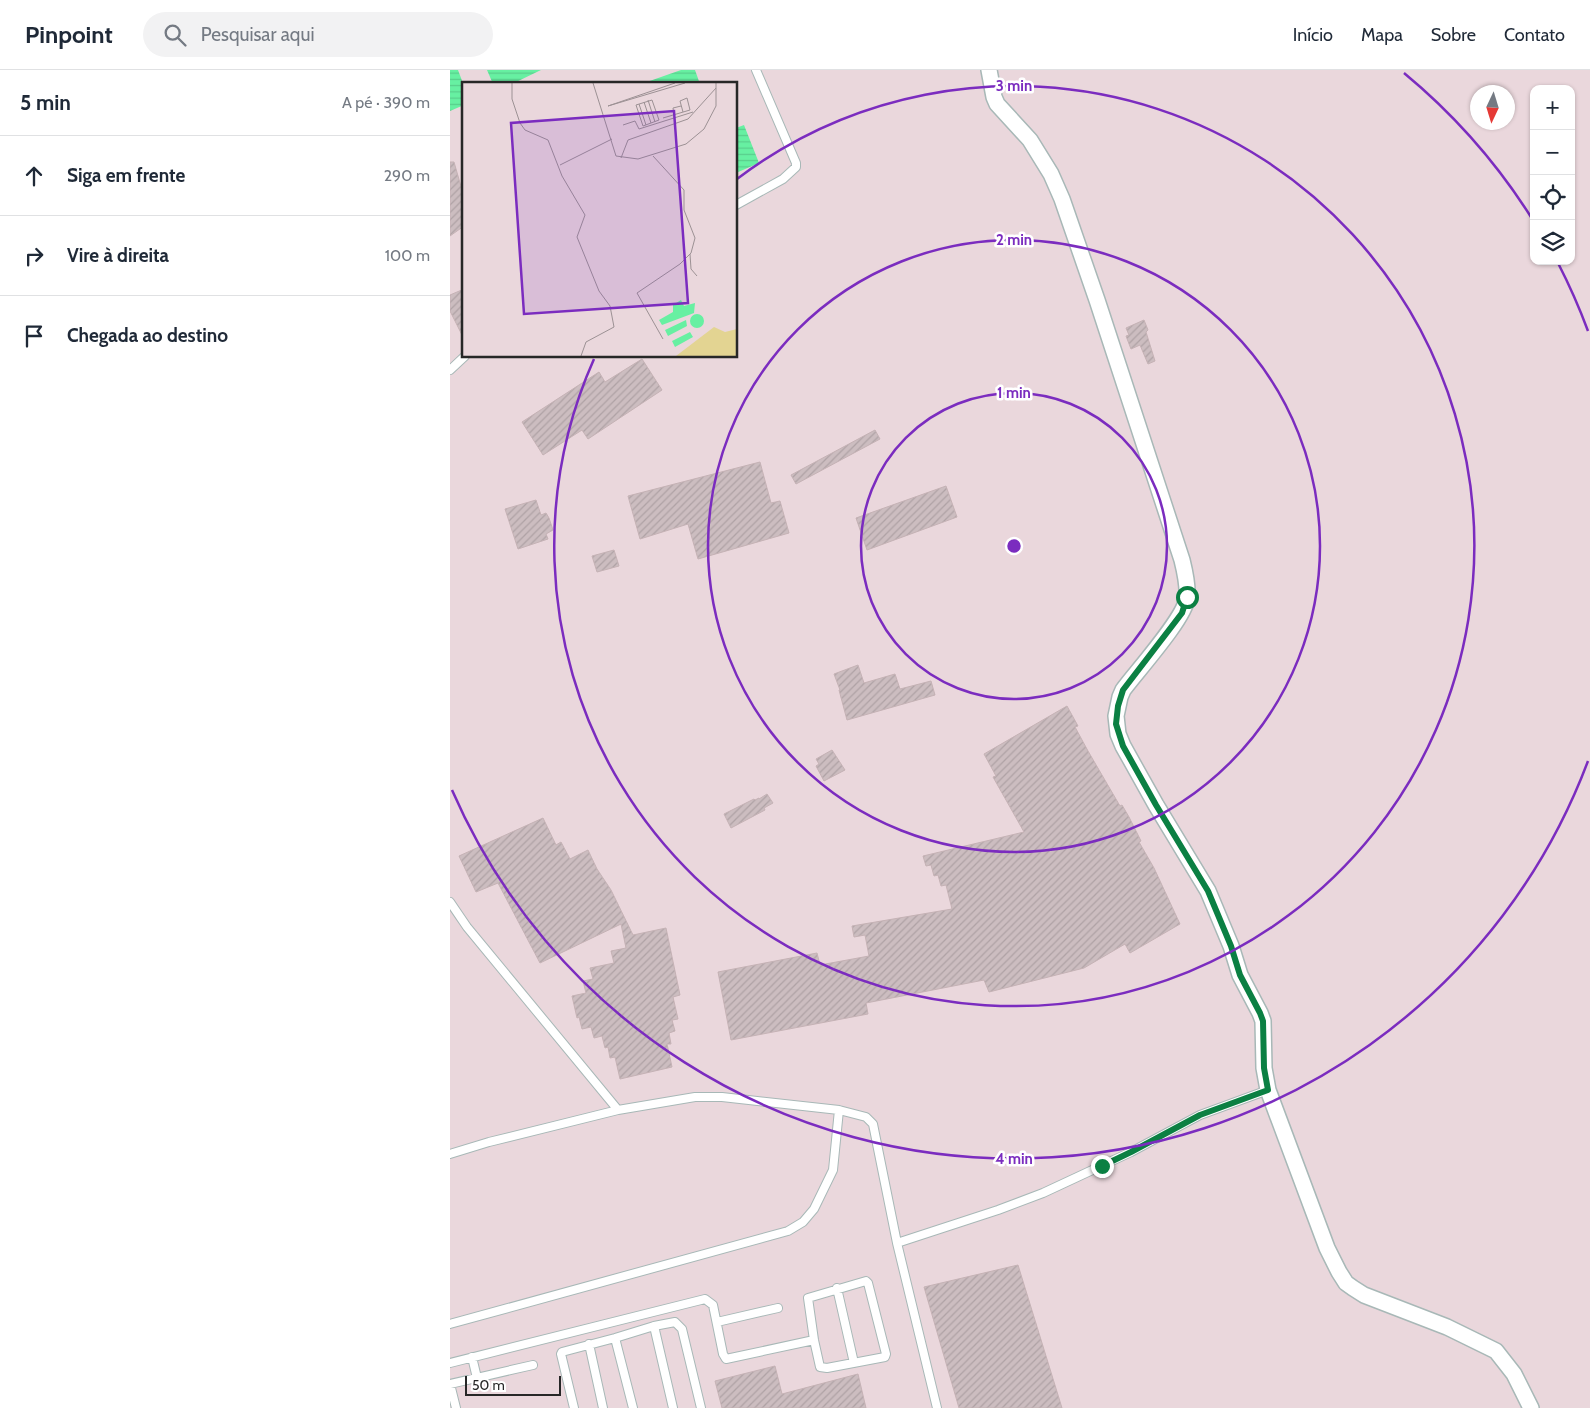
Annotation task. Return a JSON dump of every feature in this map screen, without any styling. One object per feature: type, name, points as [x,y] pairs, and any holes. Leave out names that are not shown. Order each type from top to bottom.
[{"type":"street","points":[[989,70],[997,104],[1036,148],[1051,174],[1062,199],[1182,560],[1186,580],[1187,597],[1182,613],[1123,690],[1118,706],[1116,724],[1123,746],[1208,891],[1231,946],[1240,975],[1260,1013],[1263,1021],[1264,1068],[1268,1090],[1327,1248],[1346,1283],[1364,1294],[1447,1327],[1496,1351],[1514,1374],[1532,1408]]},
{"type":"lane","points":[[738,204],[783,179],[796,167],[796,163],[756,70]]},
{"type":"lane","points":[[450,370],[463,358]]},
{"type":"lane","points":[[450,902],[467,927],[618,1110]]},
{"type":"lane","points":[[897,1243],[998,1210],[1043,1193],[1131,1152],[1200,1115],[1268,1090]]},
{"type":"lane","points":[[450,1154],[489,1142],[618,1110],[695,1098],[722,1097],[839,1110],[866,1117],[873,1124],[897,1243],[938,1408]]},
{"type":"lane","points":[[450,1324],[788,1231],[803,1222],[814,1209],[832,1170],[839,1110]]},
{"type":"lane","points":[[867,1281],[886,1354],[883,1358],[827,1368],[820,1367],[808,1298],[838,1288],[867,1281]]},
{"type":"lane","points":[[838,1288],[854,1363]]},
{"type":"lane","points":[[450,1363],[700,1299],[705,1299],[714,1305],[722,1354],[726,1359],[814,1340]]},
{"type":"lane","points":[[717,1322],[778,1308]]},
{"type":"lane","points":[[574,1408],[561,1354],[564,1350],[675,1322],[682,1329],[701,1408]]},
{"type":"lane","points":[[654,1326],[673,1408]]},
{"type":"lane","points":[[615,1338],[633,1408]]},
{"type":"lane","points":[[588,1344],[603,1408]]},
{"type":"lane","points":[[472,1357],[477,1378]]},
{"type":"lane","points":[[456,1408],[450,1384],[534,1364]]},
{"type":"shaded area","points":[[450,70],[458,70],[462,82],[462,106],[450,111]]},
{"type":"shaded area","points":[[487,70],[541,70],[516,82],[492,82]]},
{"type":"shaded area","points":[[681,70],[695,70],[699,82],[647,82]]},
{"type":"shaded area","points":[[744,125],[759,163],[738,172],[738,127]]},
{"type":"building","points":[[450,162],[454,162],[462,190],[462,227],[450,236]]},
{"type":"building","points":[[462,290],[462,335],[450,311],[450,295]]},
{"type":"building","points":[[1144,320],[1155,361],[1148,364],[1140,345],[1131,349],[1126,336],[1129,335],[1126,328]]},
{"type":"building","points":[[642,359],[662,390],[588,439],[582,430],[543,455],[522,422],[599,372],[605,382]]},
{"type":"building","points":[[875,430],[880,439],[796,484],[791,475]]},
{"type":"building","points":[[760,462],[771,503],[780,501],[789,533],[698,559],[688,524],[640,539],[628,496]]},
{"type":"building","points":[[946,486],[957,517],[867,550],[856,518]]},
{"type":"building","points":[[536,500],[541,515],[546,513],[553,530],[546,534],[548,539],[518,549],[505,509]]},
{"type":"building","points":[[614,550],[619,566],[597,572],[592,556]]},
{"type":"building","points":[[858,665],[864,683],[895,674],[900,689],[931,681],[935,695],[847,720],[834,674]]},
{"type":"building","points":[[1067,706],[1078,726],[1075,727],[1088,751],[1120,806],[1122,805],[1129,817],[1141,841],[1139,842],[1154,868],[1180,924],[1130,953],[1125,944],[1084,968],[989,992],[984,980],[866,1003],[868,1014],[731,1040],[718,972],[817,953],[820,965],[869,956],[865,935],[854,937],[852,926],[952,909],[946,885],[941,886],[938,875],[934,876],[931,865],[926,866],[923,856],[1024,832],[993,777],[996,776],[984,754]]},
{"type":"building","points":[[832,750],[845,770],[824,781],[816,766],[819,764],[816,759]]},
{"type":"building","points":[[767,794],[773,803],[764,808],[765,810],[731,828],[724,814]]},
{"type":"building","points":[[543,818],[556,845],[561,842],[570,859],[588,850],[597,869],[611,890],[633,935],[666,928],[680,995],[673,997],[678,1019],[672,1020],[675,1031],[669,1033],[671,1044],[667,1044],[672,1067],[620,1079],[615,1057],[610,1058],[608,1047],[605,1048],[602,1036],[594,1038],[591,1027],[582,1029],[579,1017],[577,1018],[572,996],[586,993],[583,981],[593,979],[590,968],[614,963],[611,951],[626,948],[621,924],[540,963],[498,883],[476,892],[459,856]]},
{"type":"building","points":[[1018,1265],[1062,1408],[959,1408],[924,1287]]},
{"type":"building","points":[[775,1366],[782,1394],[858,1374],[866,1408],[722,1408],[715,1381]]},
{"type":"route","points":[[1102,1166],[1200,1115],[1268,1090],[1264,1068],[1263,1021],[1260,1013],[1240,975],[1231,946],[1208,891],[1123,746],[1116,724],[1118,706],[1123,690],[1182,613],[1187,597]]}]
